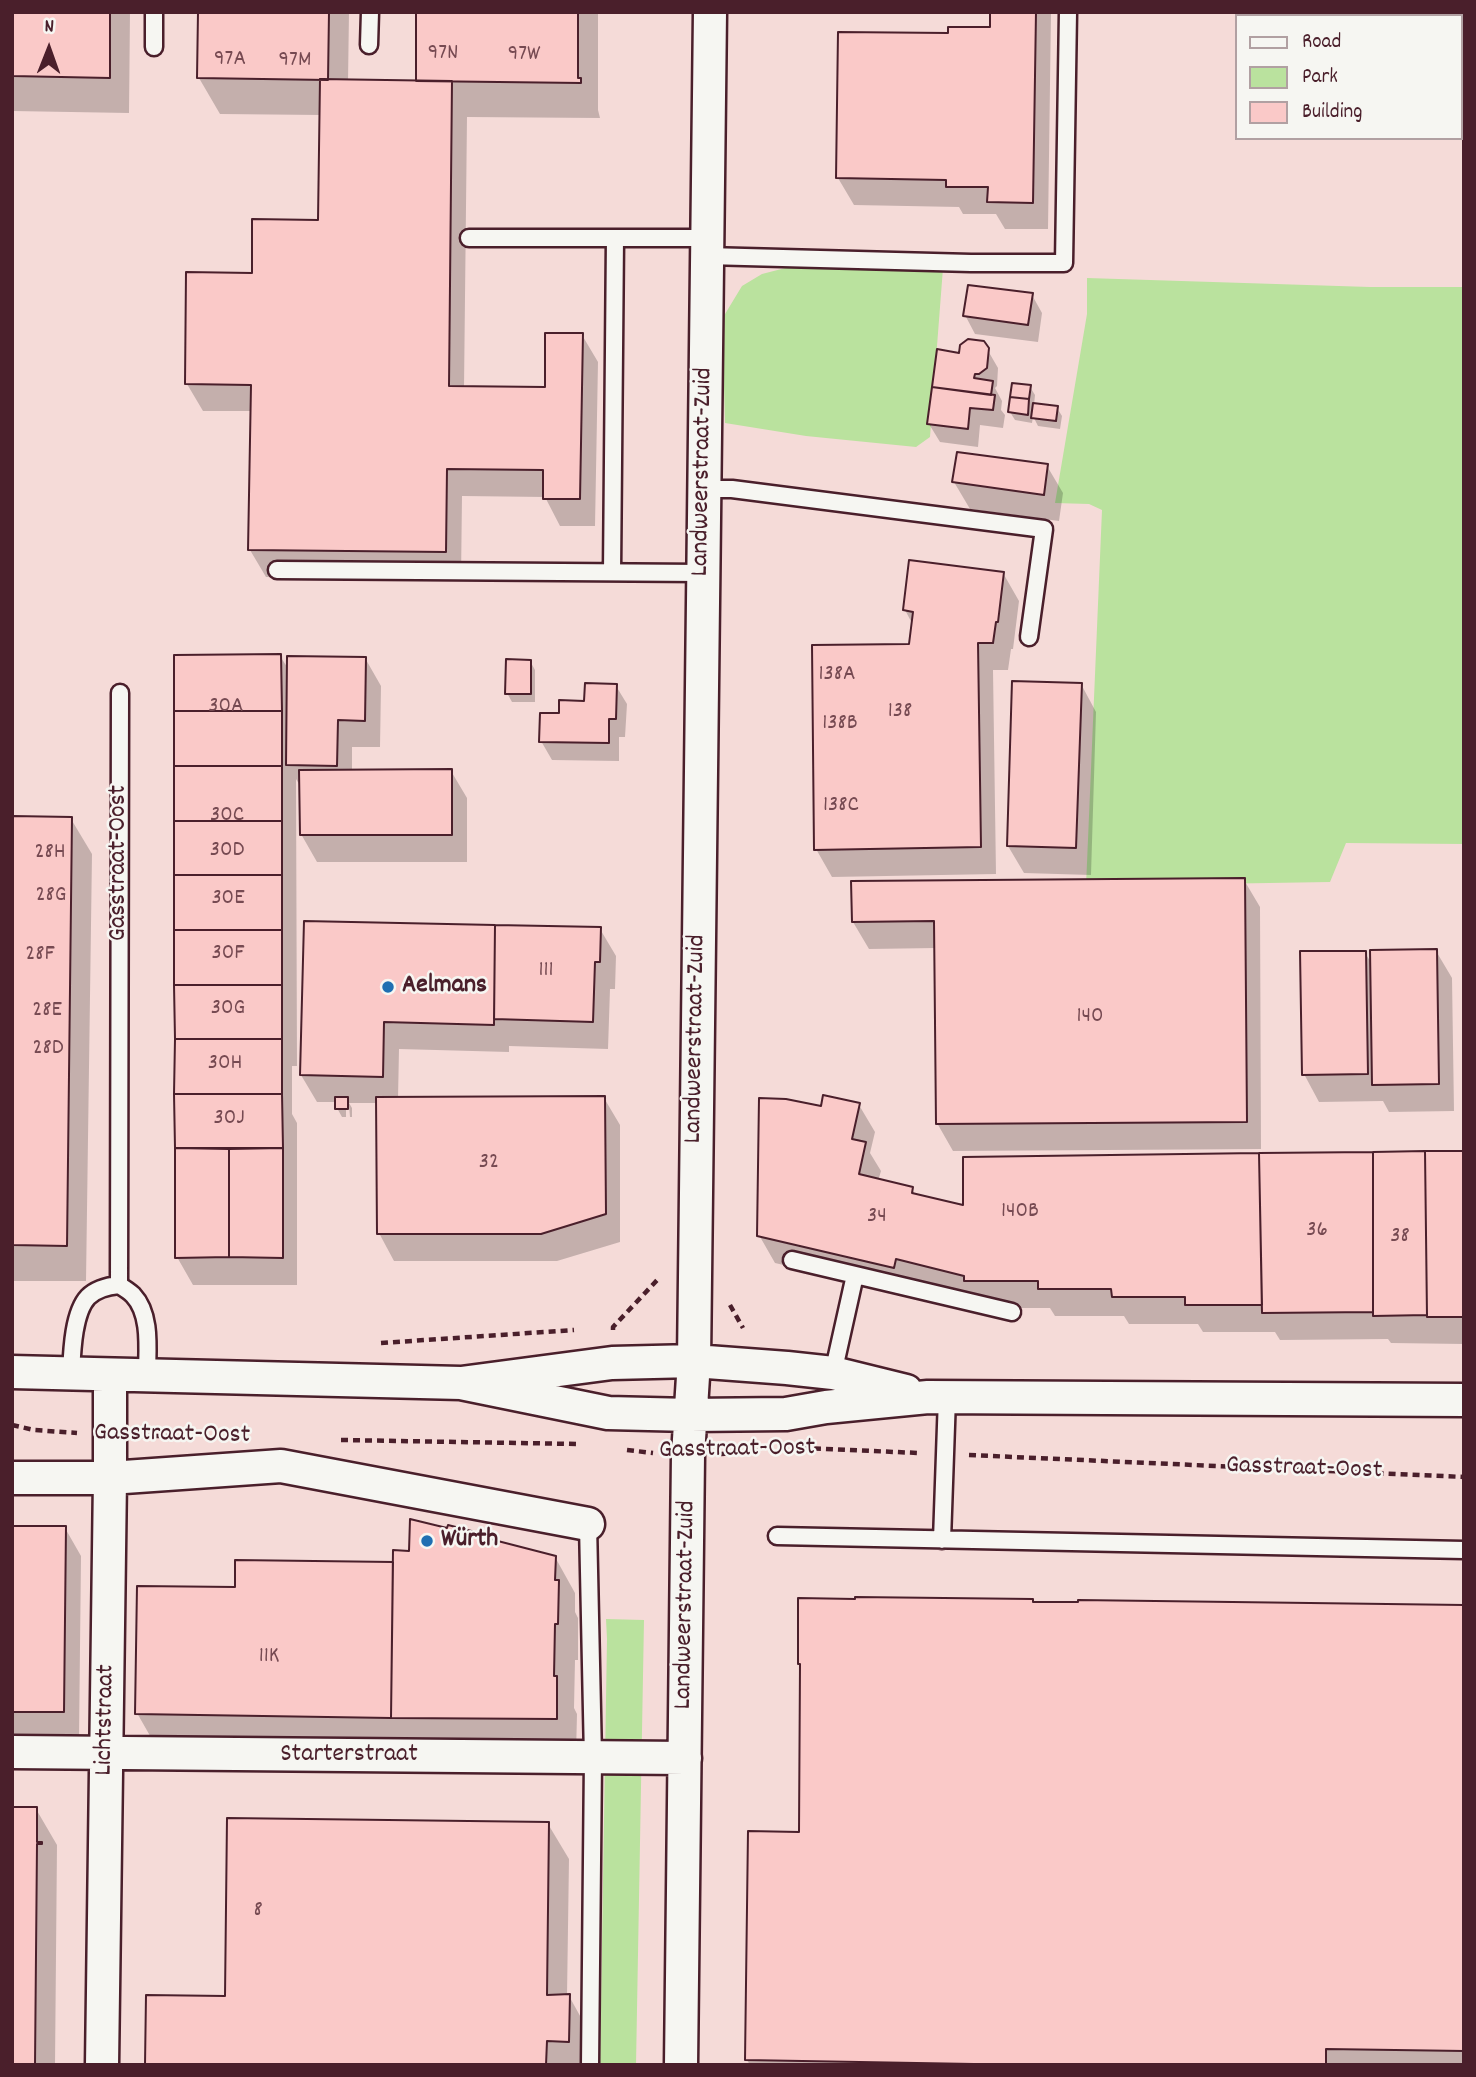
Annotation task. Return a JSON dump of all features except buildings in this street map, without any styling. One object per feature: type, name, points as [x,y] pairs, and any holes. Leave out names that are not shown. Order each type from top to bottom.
[{"type":"street","name":"Landweerstraat-Zuid","points":[[681,2065],[688,1455],[694,1361],[710,12]]},
{"type":"street","name":"Gasstraat-Oost","points":[[12,1373],[461,1382],[612,1363],[694,1361],[833,1373],[938,1397]]},
{"type":"street","name":"Lichtstraat","points":[[103,2065],[110,1375]]},
{"type":"street","name":"Gasstraat-Oost","points":[[461,1382],[608,1413],[690,1415],[786,1414],[825,1407],[938,1397],[1464,1400]]},
{"type":"street","name":"Gasstraat-Oost","points":[[12,1478],[110,1478],[281,1466],[588,1524]]},
{"type":"street","name":"Starterstraat","points":[[12,1752],[685,1758]]},
{"type":"lane","points":[[154,47],[155,12]]},
{"type":"lane","points":[[369,45],[370,12]]},
{"type":"lane","points":[[469,238],[615,238],[707,247],[971,263],[1064,263],[1068,12]]},
{"type":"lane","points":[[612,572],[615,238]]},
{"type":"lane","points":[[704,489],[733,489],[1044,529],[1029,637]]},
{"type":"lane","points":[[277,570],[703,573]]},
{"type":"lane","name":"Gasstraat-Oost","points":[[120,693],[120,1285]]},
{"type":"lane","points":[[792,1260],[1012,1312]]},
{"type":"lane","points":[[825,1407],[855,1275]]},
{"type":"lane","points":[[71,1374],[74,1338],[80,1311],[88,1296],[105,1287],[120,1285],[134,1296],[144,1313],[147,1376]]},
{"type":"lane","points":[[938,1397],[945,1454],[942,1540]]},
{"type":"lane","points":[[588,1524],[593,1758],[590,2065]]},
{"type":"lane","points":[[777,1536],[1464,1550]]},
{"type":"path","points":[[613,1327],[694,1240]]},
{"type":"path","points":[[600,1328],[626,1327]]},
{"type":"path","points":[[375,1343],[587,1329]]},
{"type":"path","name":"Gasstraat-Oost","points":[[12,1425],[33,1430],[178,1437]]},
{"type":"path","points":[[331,1440],[580,1444]]},
{"type":"path","name":"Gasstraat-Oost","points":[[799,1448],[1464,1476]]},
{"type":"path","name":"Gasstraat-Oost","points":[[621,1449],[688,1455],[762,1451]]},
{"type":"shaded area","points":[[12,12],[1464,12],[1464,2065],[12,2065]]},
{"type":"green space","points":[[797,265],[943,268],[930,437],[916,447],[806,436],[725,423],[722,319],[742,286],[762,274]]},
{"type":"green space","points":[[1087,278],[1370,287],[1464,287],[1464,844],[1346,843],[1330,882],[1086,886],[1102,510],[1089,504],[1055,503],[1087,314]]},
{"type":"green space","points":[[606,1619],[644,1620],[636,2065],[600,2065]]},
{"type":"place","name":"Aelmans","points":[[388,987]]},
{"type":"place","name":"Würth","points":[[427,1541]]}]
